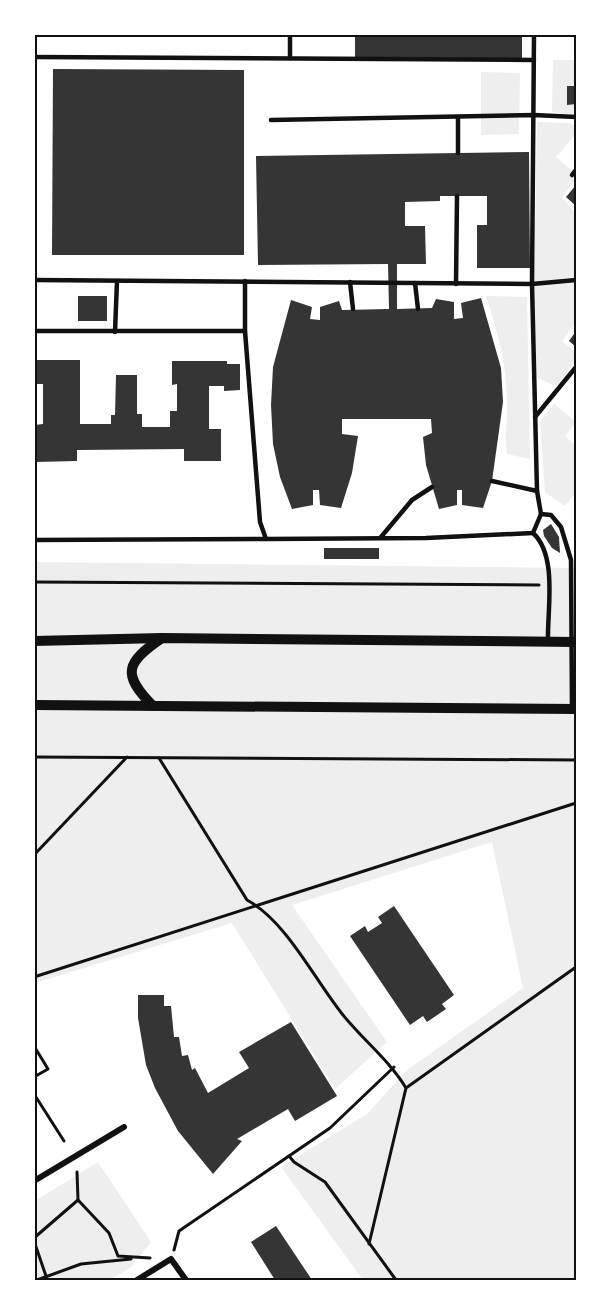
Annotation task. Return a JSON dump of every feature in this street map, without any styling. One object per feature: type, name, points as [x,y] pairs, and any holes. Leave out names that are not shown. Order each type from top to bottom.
[{"type":"street","points":[[153,706],[134,687],[132,670],[138,654],[162,638]]},
{"type":"street","points":[[34,640],[162,638],[574,642]]},
{"type":"street","points":[[34,705],[574,709]]},
{"type":"street","points":[[34,1181],[124,1127]]},
{"type":"street","points":[[137,1281],[171,1259],[186,1281]]},
{"type":"lane","points":[[290,34],[290,58]]},
{"type":"lane","points":[[533,533],[540,514],[537,491],[532,284],[534,34]]},
{"type":"lane","points":[[34,57],[534,60]]},
{"type":"lane","points":[[271,120],[534,115],[576,117]]},
{"type":"lane","points":[[458,117],[458,153]]},
{"type":"lane","points":[[572,175],[576,170]]},
{"type":"lane","points":[[456,284],[457,196]]},
{"type":"lane","points":[[34,280],[532,284],[576,280]]},
{"type":"lane","points":[[115,332],[117,280]]},
{"type":"lane","points":[[245,281],[245,331],[260,522],[266,539]]},
{"type":"lane","points":[[350,282],[353,309]]},
{"type":"lane","points":[[415,283],[418,309]]},
{"type":"lane","points":[[35,331],[245,331]]},
{"type":"lane","points":[[535,417],[576,367]]},
{"type":"lane","points":[[492,481],[537,491]]},
{"type":"lane","points":[[381,538],[412,500],[432,487]]},
{"type":"lane","points":[[540,514],[551,515],[561,527],[569,550],[572,575],[574,709]]},
{"type":"lane","points":[[34,540],[381,538],[533,533],[540,539],[547,559],[548,642]]},
{"type":"path","points":[[34,306],[35,331]]},
{"type":"path","points":[[34,582],[539,585]]},
{"type":"path","points":[[34,757],[576,759]]},
{"type":"path","points":[[34,855],[127,758]]},
{"type":"path","points":[[159,758],[247,900],[268,913],[344,1017],[394,1067],[406,1088]]},
{"type":"path","points":[[34,977],[576,803]]},
{"type":"path","points":[[369,1244],[406,1088],[576,967]]},
{"type":"path","points":[[34,1046],[48,1069],[34,1077]]},
{"type":"path","points":[[77,1172],[78,1200],[109,1233],[118,1256],[171,1259],[179,1231],[330,1128],[394,1067]]},
{"type":"path","points":[[34,1094],[64,1141]]},
{"type":"path","points":[[289,1156],[294,1162],[325,1182],[396,1281]]},
{"type":"path","points":[[46,1276],[34,1239],[78,1200]]},
{"type":"path","points":[[37,1281],[81,1264],[139,1258]]},
{"type":"shaded area","points":[[553,60],[576,60],[576,115],[552,112]]},
{"type":"shaded area","points":[[481,72],[520,73],[519,134],[481,135]]},
{"type":"shaded area","points":[[537,122],[569,123],[576,126],[576,134],[556,157],[576,174],[576,180],[562,197],[576,213],[576,277],[534,282]]},
{"type":"shaded area","points":[[576,282],[576,323],[562,341],[576,353],[576,361],[556,386],[537,378],[533,285]]},
{"type":"shaded area","points":[[486,296],[527,297],[530,459],[507,454],[507,388],[503,361]]},
{"type":"shaded area","points":[[554,404],[576,422],[565,436],[576,446],[576,492],[565,506],[545,492],[540,421]]},
{"type":"shaded area","points":[[35,562],[576,568],[576,1280],[363,1280],[281,1167],[367,1114],[407,1070],[523,988],[492,842],[292,905],[387,1042],[335,1089],[232,923],[35,983]]},
{"type":"shaded area","points":[[98,1162],[151,1242],[131,1267],[110,1280],[35,1280],[35,1201]]},
{"type":"building","points":[[355,34],[522,34],[522,60],[355,59]]},
{"type":"building","points":[[53,69],[244,70],[244,255],[52,255]]},
{"type":"building","points":[[567,86],[576,86],[576,104],[567,105]]},
{"type":"building","points":[[529,152],[530,268],[477,268],[477,225],[487,225],[487,196],[440,196],[440,201],[405,202],[405,226],[425,226],[426,264],[397,264],[397,309],[432,308],[436,299],[454,302],[454,319],[463,318],[461,303],[481,298],[501,368],[503,402],[492,481],[483,508],[462,505],[462,490],[457,490],[457,505],[439,509],[426,465],[423,437],[432,433],[431,419],[342,419],[342,434],[358,436],[352,473],[341,508],[320,505],[319,490],[313,490],[313,505],[292,509],[280,477],[273,444],[271,405],[273,367],[291,300],[312,307],[310,319],[320,320],[320,307],[339,301],[342,310],[389,309],[388,264],[258,265],[256,156]]},
{"type":"building","points":[[576,185],[576,206],[566,197]]},
{"type":"building","points":[[78,296],[107,296],[107,321],[78,321]]},
{"type":"building","points":[[576,331],[576,347],[569,341]]},
{"type":"building","points":[[34,360],[80,360],[80,424],[111,424],[111,415],[115,415],[116,375],[137,375],[137,414],[142,414],[142,427],[170,427],[170,411],[177,411],[177,384],[172,385],[172,361],[227,361],[227,364],[240,364],[240,390],[224,391],[224,386],[209,386],[209,429],[221,429],[221,461],[184,461],[184,449],[77,450],[77,461],[35,462],[35,425],[43,424],[43,384],[34,384]]},
{"type":"building","points":[[551,524],[559,537],[560,553],[552,548],[544,536],[543,530]]},
{"type":"building","points":[[324,548],[379,548],[379,559],[324,559]]},
{"type":"building","points":[[394,906],[454,995],[442,1004],[446,1009],[427,1022],[423,1016],[410,1025],[350,936],[365,926],[368,932],[382,923],[378,917]]},
{"type":"building","points":[[138,995],[164,995],[164,1006],[171,1006],[174,1037],[179,1037],[182,1056],[188,1055],[192,1070],[195,1068],[208,1093],[249,1068],[239,1052],[291,1022],[337,1096],[295,1121],[288,1109],[237,1139],[242,1141],[213,1174],[178,1131],[155,1088],[146,1065],[138,1018]]},
{"type":"building","points":[[276,1226],[312,1280],[275,1280],[251,1242]]}]
